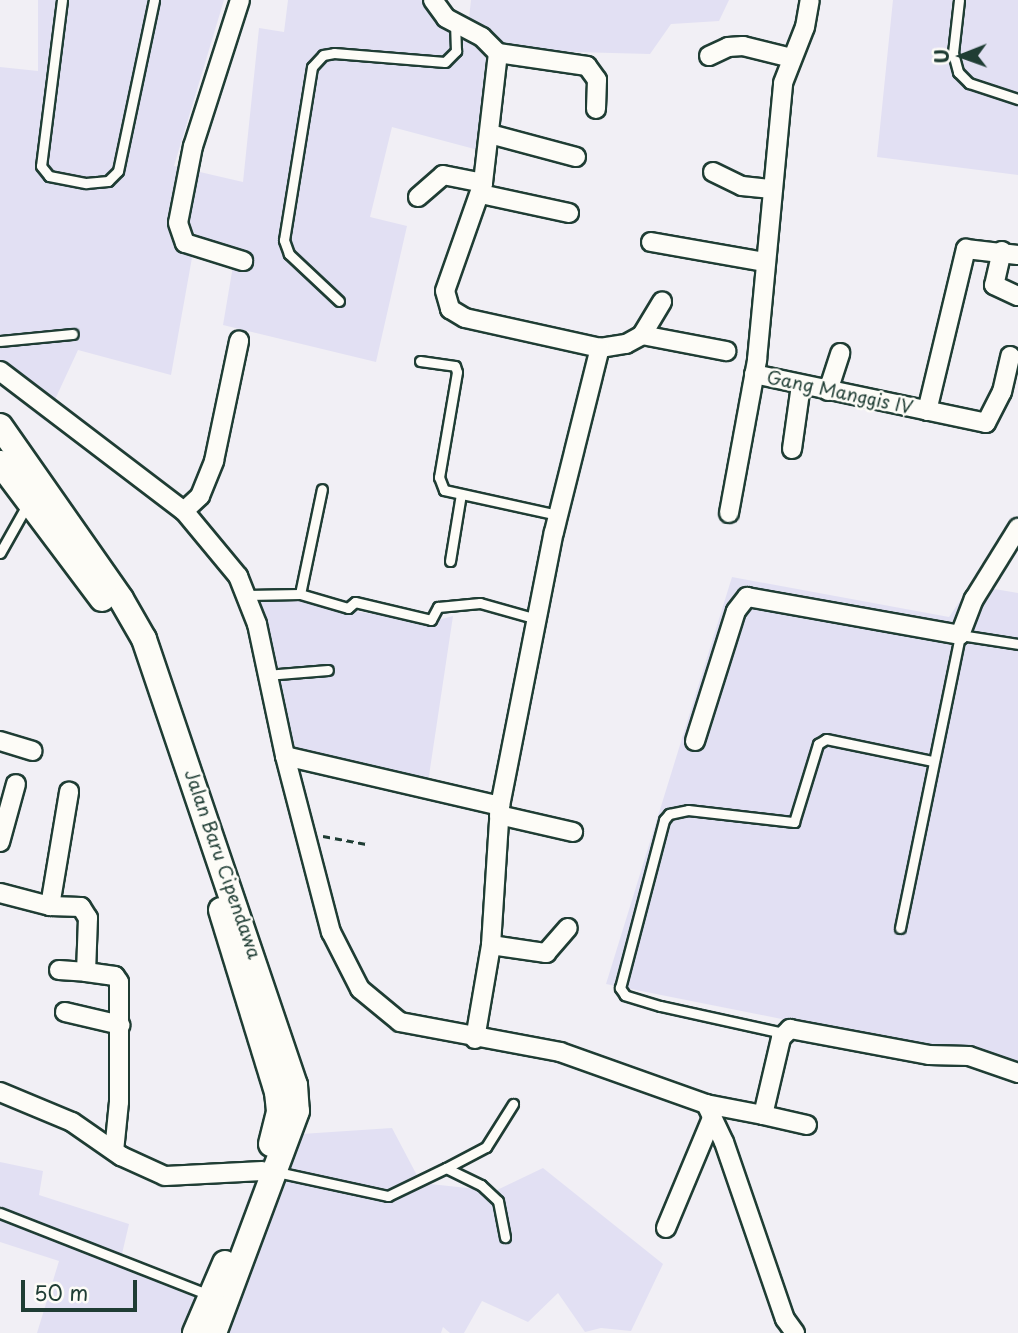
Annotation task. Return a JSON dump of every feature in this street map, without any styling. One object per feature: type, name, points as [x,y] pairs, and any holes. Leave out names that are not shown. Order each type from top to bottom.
[{"type":"main road","name":"Jalan Baru Cipendawa","points":[[0,426],[121,598],[144,639],[160,702],[237,932],[277,1092],[279,1112],[270,1172],[218,1299],[195,1333]]},
{"type":"main road","name":"Jalan Baru Cipendawa","points":[[0,463],[102,599],[160,702]]},
{"type":"main road","name":"Jalan Baru Cipendawa","points":[[214,1333],[218,1299]]},
{"type":"street","points":[[240,0],[193,146],[178,223],[185,243],[243,261]]},
{"type":"street","points":[[433,0],[455,23],[482,37],[498,53],[587,66],[597,80],[596,109]]},
{"type":"street","points":[[729,513],[754,374],[783,83],[805,27],[810,0]]},
{"type":"street","points":[[709,56],[743,46],[791,58]]},
{"type":"street","points":[[498,53],[482,189],[445,291],[450,309],[465,318],[600,348],[625,344],[642,335],[662,302]]},
{"type":"street","points":[[490,134],[576,157]]},
{"type":"street","points":[[713,172],[742,186],[772,189]]},
{"type":"street","points":[[418,197],[443,175],[482,189],[569,212]]},
{"type":"street","points":[[651,242],[765,262]]},
{"type":"street","name":"Gang Manggis IV","points":[[927,411],[960,260],[966,249],[1010,253],[994,285],[1018,296]]},
{"type":"street","points":[[642,335],[726,351]]},
{"type":"street","points":[[184,511],[200,496],[214,461],[239,341]]},
{"type":"street","points":[[475,1039],[491,945],[499,811],[558,515],[600,348]]},
{"type":"street","points":[[828,391],[840,353]]},
{"type":"street","name":"Gang Manggis IV","points":[[754,374],[986,423],[1002,392],[1010,356]]},
{"type":"street","points":[[0,371],[184,511],[231,565],[247,595],[331,932],[348,973],[360,989],[400,1022],[595,1062],[709,1111],[763,1115],[807,1125]]},
{"type":"street","points":[[792,449],[801,385]]},
{"type":"street","points":[[695,741],[736,611],[747,597],[960,635],[974,599],[1018,528]]},
{"type":"street","points":[[0,741],[32,751]]},
{"type":"street","points":[[285,756],[573,832]]},
{"type":"street","points":[[0,842],[16,784]]},
{"type":"street","points":[[50,906],[69,792]]},
{"type":"street","points":[[0,893],[86,912],[86,972]]},
{"type":"street","points":[[491,945],[542,954],[568,928]]},
{"type":"street","points":[[60,970],[115,976],[119,982],[120,1025],[114,1151]]},
{"type":"street","points":[[65,1012],[120,1025]]},
{"type":"street","points":[[763,1115],[782,1033],[797,1029],[929,1055],[969,1056],[1018,1073]]},
{"type":"street","points":[[0,1092],[72,1122],[114,1151],[165,1176],[270,1172]]},
{"type":"street","points":[[666,1228],[709,1111]]},
{"type":"street","points":[[709,1111],[778,1302],[795,1333]]},
{"type":"lane","points":[[62,0],[41,166],[49,176],[86,183],[108,181],[118,171],[154,0]]},
{"type":"lane","points":[[959,0],[953,53],[958,72],[969,83],[1018,99]]},
{"type":"lane","points":[[339,301],[289,254],[284,240],[312,67],[323,55],[334,53],[445,62],[456,51],[455,23]]},
{"type":"lane","points":[[0,341],[73,334]]},
{"type":"lane","points":[[420,361],[455,366],[439,477],[444,490],[558,515]]},
{"type":"lane","points":[[300,594],[322,489]]},
{"type":"lane","points":[[450,561],[461,494]]},
{"type":"lane","points":[[0,552],[29,503]]},
{"type":"lane","points":[[247,595],[300,594],[348,608],[355,602],[431,620],[438,607],[480,603],[537,619]]},
{"type":"lane","points":[[901,928],[932,761],[960,635],[1018,644]]},
{"type":"lane","points":[[266,675],[328,670]]},
{"type":"lane","points":[[782,1033],[634,999],[620,988],[664,820],[678,810],[688,810],[794,822],[818,744],[826,739],[932,761]]},
{"type":"lane","points":[[270,1172],[388,1196],[486,1147],[513,1104]]},
{"type":"lane","points":[[446,1168],[481,1185],[498,1200],[505,1237]]},
{"type":"lane","points":[[0,1213],[218,1299]]},
{"type":"path","points":[[306,832],[366,844]]},
{"type":"shaded area","points":[[38,0],[224,0],[174,166],[243,182],[259,28],[284,32],[288,0],[430,0],[468,27],[471,0],[729,0],[719,21],[671,24],[650,54],[494,50],[482,151],[392,127],[370,217],[407,226],[376,362],[223,325],[235,254],[195,241],[171,375],[78,350],[45,421],[0,386],[0,67],[38,71]]},
{"type":"shaded area","points":[[893,0],[1018,0],[1018,175],[877,157]]},
{"type":"shaded area","points":[[732,577],[949,617],[971,585],[1018,593],[1018,1066],[606,984]]},
{"type":"shaded area","points":[[296,596],[342,609],[427,623],[453,616],[427,789],[280,752],[249,598]]},
{"type":"shaded area","points":[[392,1128],[421,1183],[495,1191],[543,1168],[663,1264],[631,1331],[601,1328],[585,1332],[558,1293],[528,1322],[482,1301],[464,1333],[450,1333],[443,1327],[441,1333],[37,1333],[59,1261],[0,1242],[0,1162],[43,1171],[39,1195],[129,1224],[121,1258],[213,1295],[271,1136]]}]
